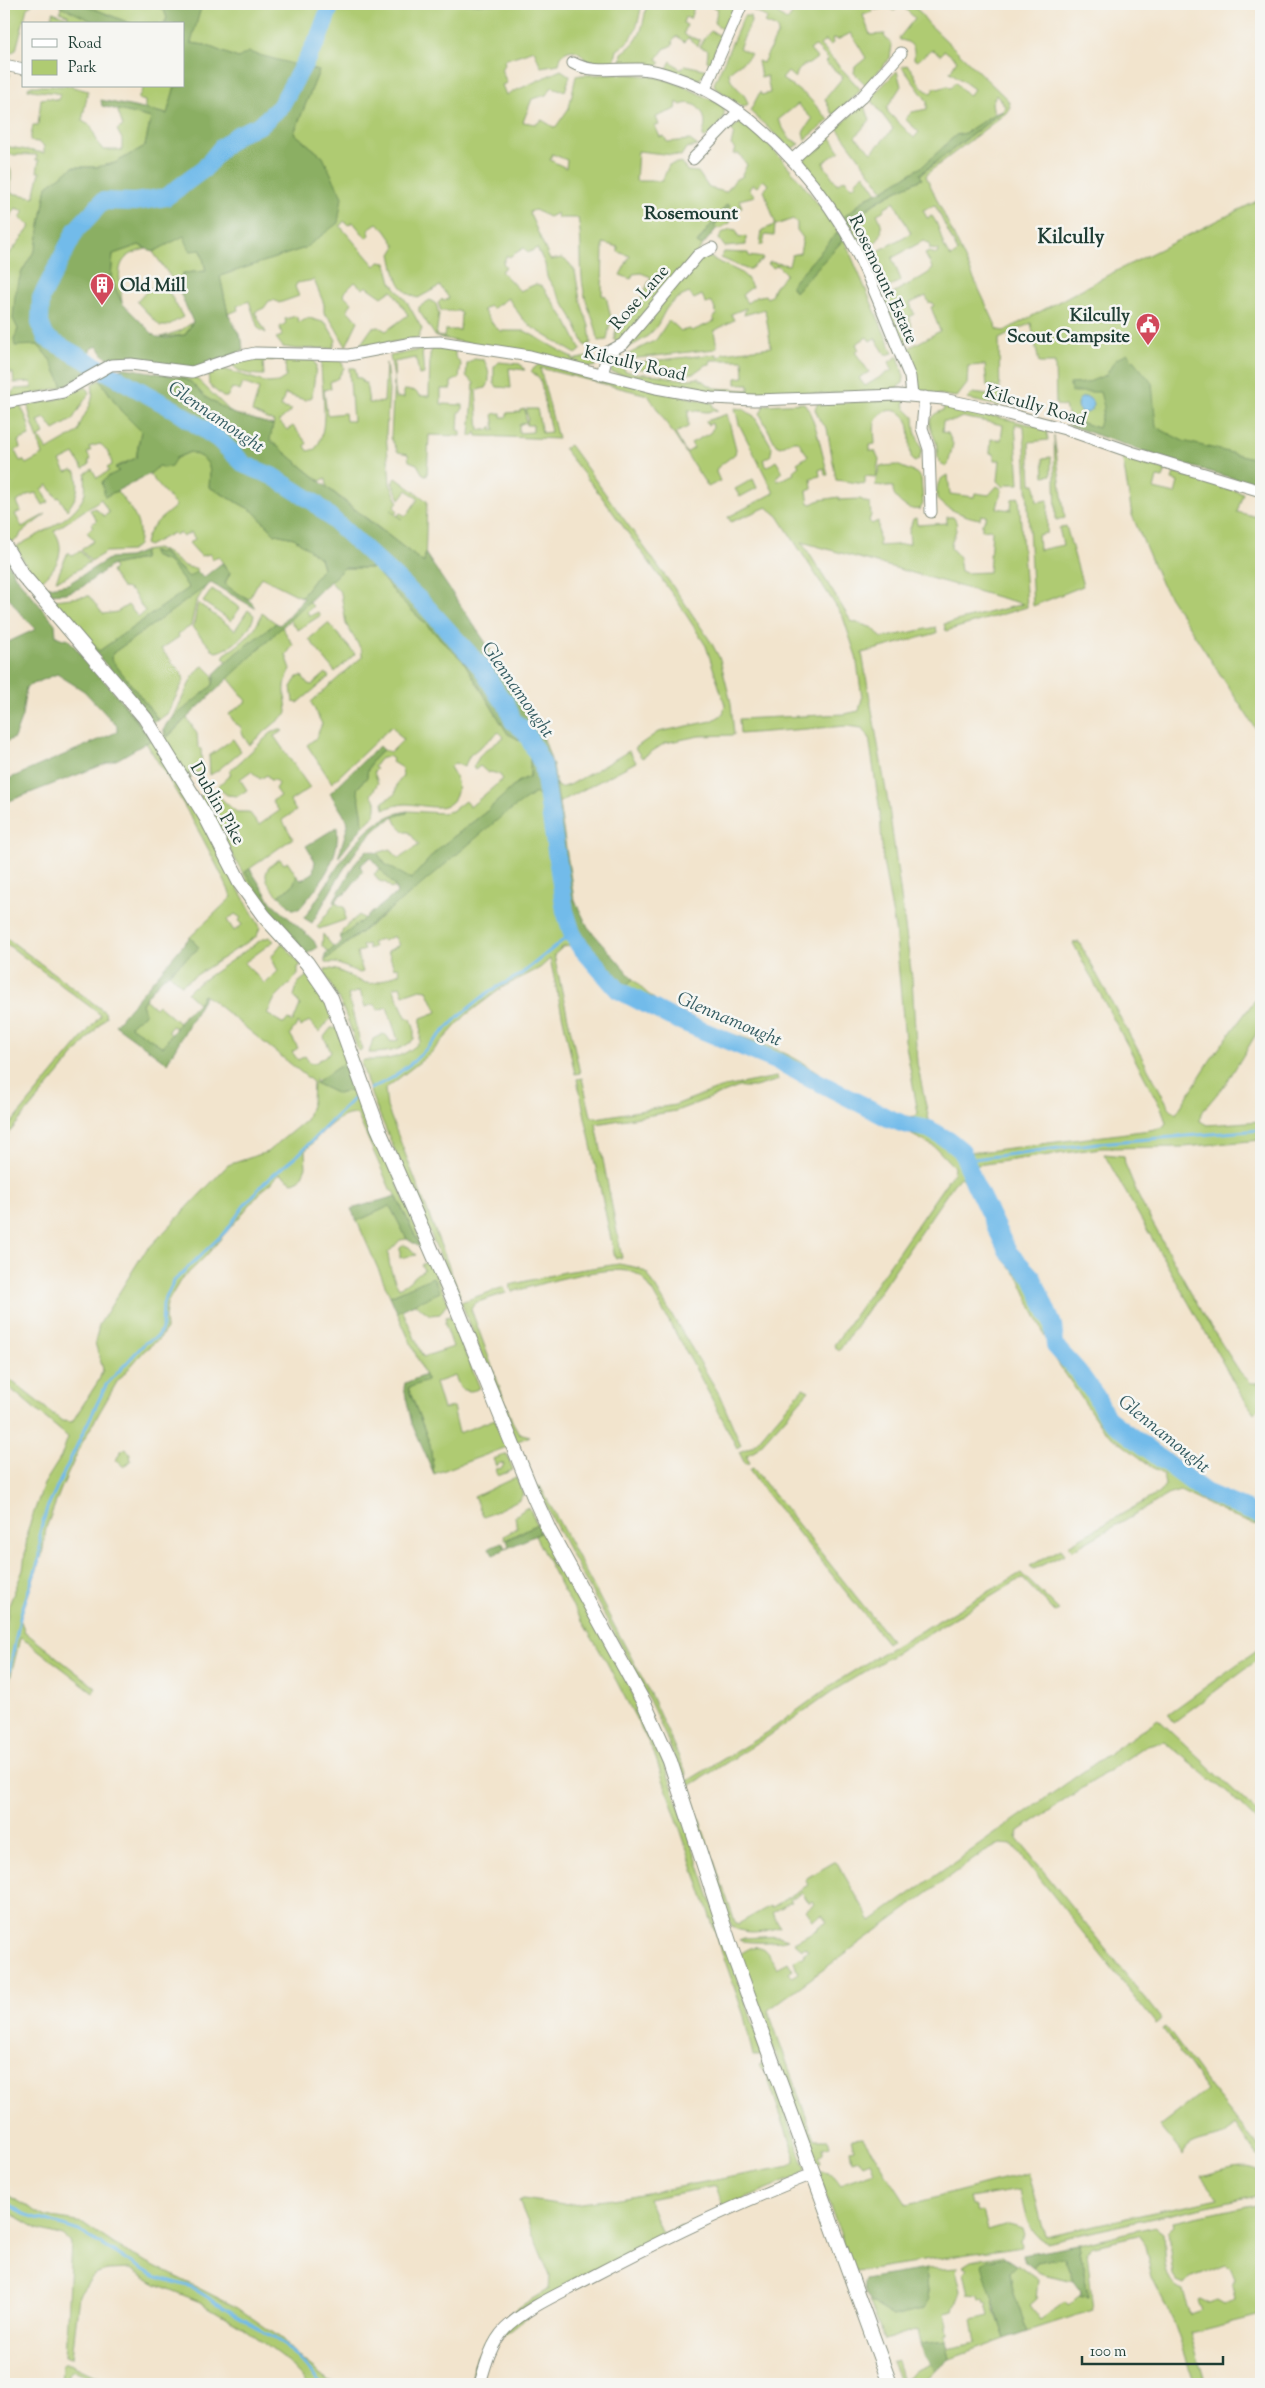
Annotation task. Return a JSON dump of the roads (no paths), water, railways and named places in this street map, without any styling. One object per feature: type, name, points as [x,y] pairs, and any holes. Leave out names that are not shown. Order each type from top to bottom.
[{"type":"street","points":[[705,89],[742,4]]},
{"type":"street","points":[[792,160],[862,97],[901,53]]},
{"type":"street","name":"Rosemount Estate","points":[[573,63],[588,69],[648,70],[670,75],[705,89],[739,111],[792,160],[837,219],[853,247],[910,376],[912,396]]},
{"type":"street","points":[[4,65],[22,70]]},
{"type":"street","points":[[693,159],[739,111]]},
{"type":"street","name":"Rose Lane","points":[[602,375],[608,352],[623,344],[698,255],[712,248]]},
{"type":"street","name":"Kilcully Road","points":[[4,403],[53,395],[72,388],[102,368],[111,365],[132,364],[192,372],[236,357],[255,353],[355,354],[426,341],[491,349],[656,388],[727,399],[924,397],[985,408],[1065,429],[1131,452],[1261,491]]},
{"type":"street","points":[[924,397],[922,428],[929,449],[932,512]]},
{"type":"street","name":"Dublin Pike","points":[[4,545],[21,573],[145,718],[206,817],[240,882],[264,916],[307,964],[324,987],[340,1021],[367,1099],[454,1301],[534,1497],[549,1530],[625,1667],[664,1747],[728,1938],[890,2384]]},
{"type":"street","points":[[480,2384],[490,2353],[503,2331],[537,2306],[695,2223],[813,2174]]},
{"type":"water","points":[[1085,397],[1093,405],[1085,413],[1077,405]]},
{"type":"waterway","name":"Glennamought","points":[[331,4],[319,37],[280,107],[260,125],[239,134],[222,147],[204,169],[166,197],[135,202],[103,201],[76,230],[41,298],[40,323],[46,338],[175,410],[218,439],[245,465],[272,476],[315,503],[424,604],[482,668],[499,696],[506,703],[513,721],[525,731],[543,765],[565,911],[572,933],[579,945],[618,990],[670,1017],[781,1063],[888,1118],[904,1124],[929,1129],[950,1141],[962,1151],[974,1182],[1008,1252],[1033,1278],[1053,1325],[1055,1346],[1077,1370],[1096,1396],[1107,1418],[1205,1492],[1261,1516]]},
{"type":"waterway","points":[[370,1089],[392,1078],[414,1061],[458,1017],[490,991],[520,975],[572,933]]},
{"type":"waterway","points":[[4,1697],[21,1613],[40,1557],[40,1532],[47,1508],[106,1385],[145,1343],[158,1336],[162,1329],[163,1304],[174,1281],[226,1231],[243,1207],[265,1182],[299,1154],[356,1096]]},
{"type":"waterway","points":[[966,1160],[1098,1143],[1261,1130]]},
{"type":"waterway","points":[[4,2200],[24,2214],[79,2231],[154,2276],[191,2287],[285,2345],[322,2384]]},
{"type":"place","name":"Old Mill","points":[[102,306]]},
{"type":"place","name":"Kilcully Scout Campsite","points":[[1148,346]]},
{"type":"district","name":"Rosemount","points":[[691,212]]},
{"type":"district","name":"Kilcully","points":[[1071,236]]}]
